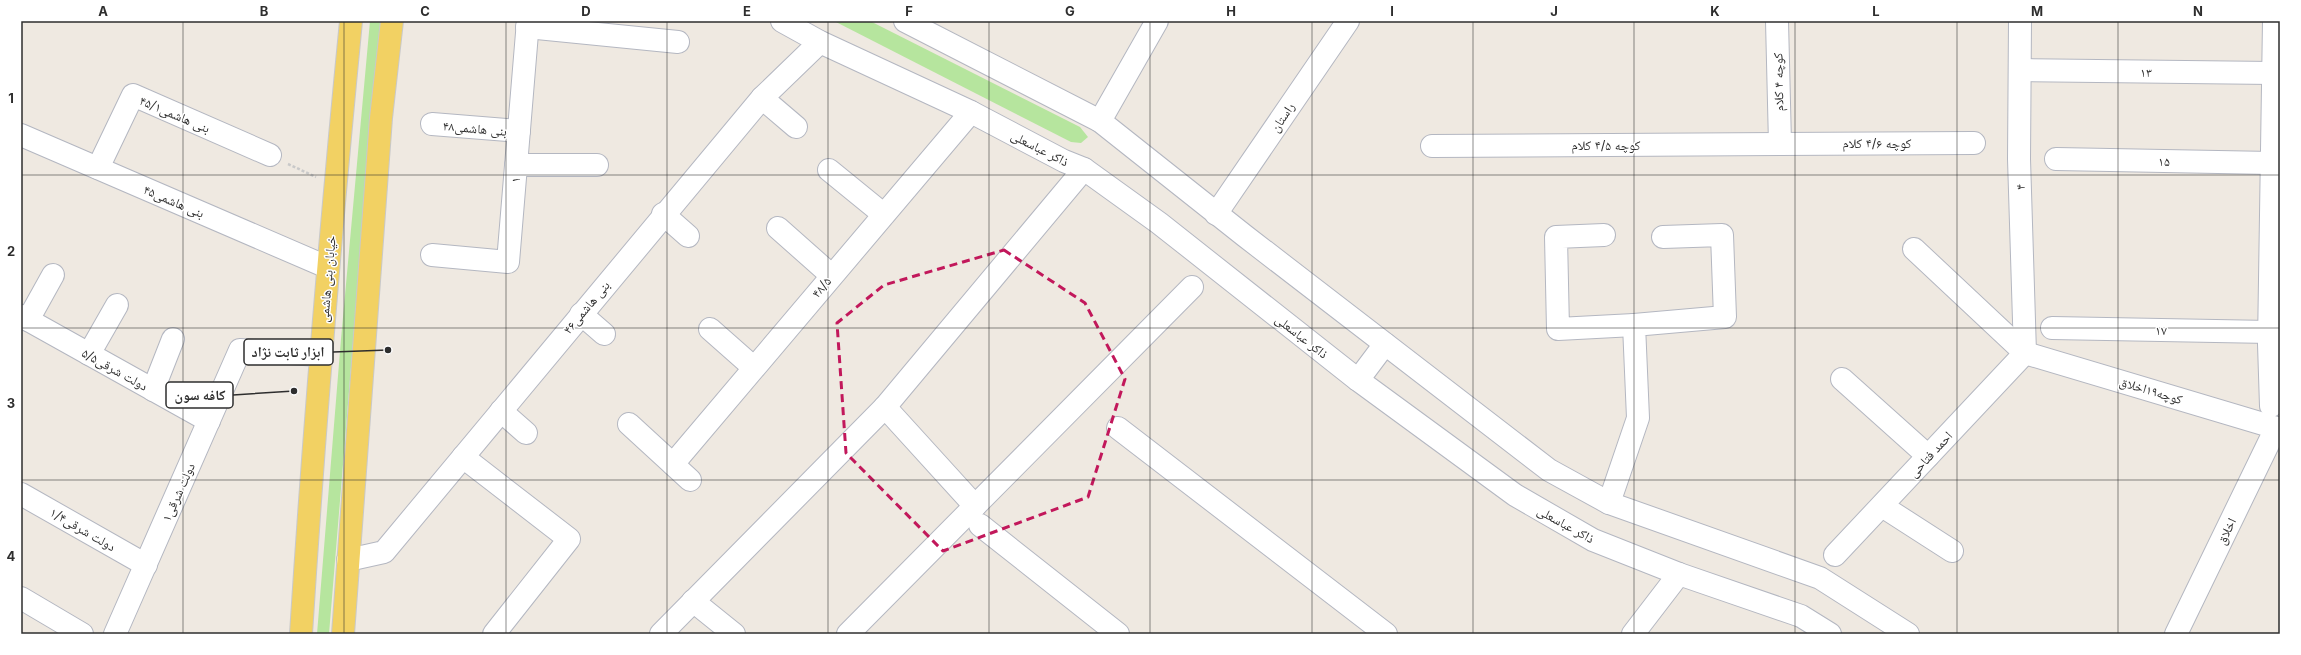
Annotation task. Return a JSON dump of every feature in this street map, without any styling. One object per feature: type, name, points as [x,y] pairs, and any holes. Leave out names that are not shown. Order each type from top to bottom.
[{"type":"main road","name":"خیابان بنی هاشمی","points":[[301,634],[327,267],[351,21]]},
{"type":"main road","points":[[343,634],[381,118],[392,21]]},
{"type":"street","name":"ذاکر عباسعلی","points":[[782,21],[820,42],[971,112],[1064,161],[1084,169],[1159,223],[1358,380],[1515,495],[1593,540],[1679,574],[1801,616],[1830,634]]},
{"type":"street","points":[[906,21],[1100,121],[1216,214],[1549,470],[1610,503],[1820,578],[1908,634]]},
{"type":"street","points":[[1100,121],[1157,21]]},
{"type":"street","name":"راستان","points":[[1216,214],[1348,21]]},
{"type":"street","name":"کوچه ۴ کلام","points":[[1777,21],[1780,144]]},
{"type":"street","name":"۴","points":[[2020,21],[2019,159],[2025,353]]},
{"type":"street","points":[[2271,406],[2275,172],[2273,73],[2274,21]]},
{"type":"street","points":[[528,24],[678,42]]},
{"type":"street","name":"۱","points":[[432,255],[508,262],[528,24]]},
{"type":"street","name":"بنی هاشمی۴۶","points":[[348,560],[384,552],[663,214],[762,98],[820,42]]},
{"type":"street","name":"۱۳","points":[[2020,70],[2273,73]]},
{"type":"street","name":"۴۵/۱بنی هاشمی","points":[[98,168],[133,95],[270,155]]},
{"type":"street","points":[[762,98],[796,127]]},
{"type":"street","name":"۴۸/۵","points":[[673,464],[753,367],[971,112]]},
{"type":"street","name":"۴۸بنی هاشمی","points":[[432,124],[519,131]]},
{"type":"street","name":"بنی هاشمی۴۵","points":[[21,135],[327,267]]},
{"type":"street","name":"کوچه ۴/۶ کلام","points":[[1780,144],[1974,143]]},
{"type":"street","name":"کوچه ۴/۵ کلام","points":[[1432,146],[1780,144]]},
{"type":"street","name":"۱۵","points":[[2056,159],[2275,172]]},
{"type":"street","points":[[516,165],[597,166]]},
{"type":"street","points":[[661,634],[885,407],[1084,169]]},
{"type":"street","points":[[829,170],[883,214]]},
{"type":"street","points":[[663,214],[688,236]]},
{"type":"street","points":[[778,228],[831,275]]},
{"type":"street","points":[[1604,235],[1556,237],[1558,329],[1634,325],[1725,317],[1722,235],[1663,238]]},
{"type":"street","points":[[1914,249],[2025,353]]},
{"type":"street","points":[[25,318],[53,275]]},
{"type":"street","points":[[854,632],[978,516],[1192,287]]},
{"type":"street","points":[[89,354],[117,305]]},
{"type":"street","points":[[581,314],[604,334]]},
{"type":"street","name":"۵/۵دولت شرقی","points":[[25,318],[209,421]]},
{"type":"street","points":[[1610,503],[1638,418],[1634,325]]},
{"type":"street","name":"۱۷","points":[[2052,328],[2273,340]]},
{"type":"street","points":[[710,329],[753,367]]},
{"type":"street","points":[[153,390],[173,339]]},
{"type":"street","points":[[1358,380],[1385,344]]},
{"type":"street","name":"۱دولت شرقی","points":[[115,634],[240,350],[320,355]]},
{"type":"street","name":"کوچه۱۹اخلاق","points":[[2025,353],[2278,429]]},
{"type":"street","name":"احمد فتاحی","points":[[1834,555],[1882,506],[2025,353]]},
{"type":"street","points":[[1842,379],[1928,456]]},
{"type":"street","points":[[885,407],[978,516],[1118,634]]},
{"type":"street","points":[[501,411],[526,433]]},
{"type":"street","points":[[629,424],[690,480]]},
{"type":"street","points":[[1118,428],[1386,634]]},
{"type":"street","name":"اخلاق","points":[[2176,634],[2278,429]]},
{"type":"street","points":[[463,457],[569,539],[494,634]]},
{"type":"street","name":"۱/۴دولت شرقی","points":[[21,494],[146,565]]},
{"type":"street","points":[[1882,506],[1952,551]]},
{"type":"street","points":[[1633,634],[1679,574]]},
{"type":"street","points":[[21,598],[82,634]]},
{"type":"street","points":[[693,601],[734,634]]},
{"type":"path","points":[[270,155],[335,186]]},
{"type":"highlighted area","points":[[1004,250],[1085,303],[1125,379],[1088,497],[943,551],[846,453],[837,323],[884,285]]},
{"type":"green space","points":[[370,21],[384,21],[363,222],[329,634],[317,634],[341,339]]},
{"type":"green space","points":[[834,21],[870,21],[1080,127],[1088,137],[1081,143],[1071,142]]},
{"type":"place","name":"ابزار ثابت نژاد","points":[[388,350]]},
{"type":"place","name":"کافه سون","points":[[294,391]]}]
